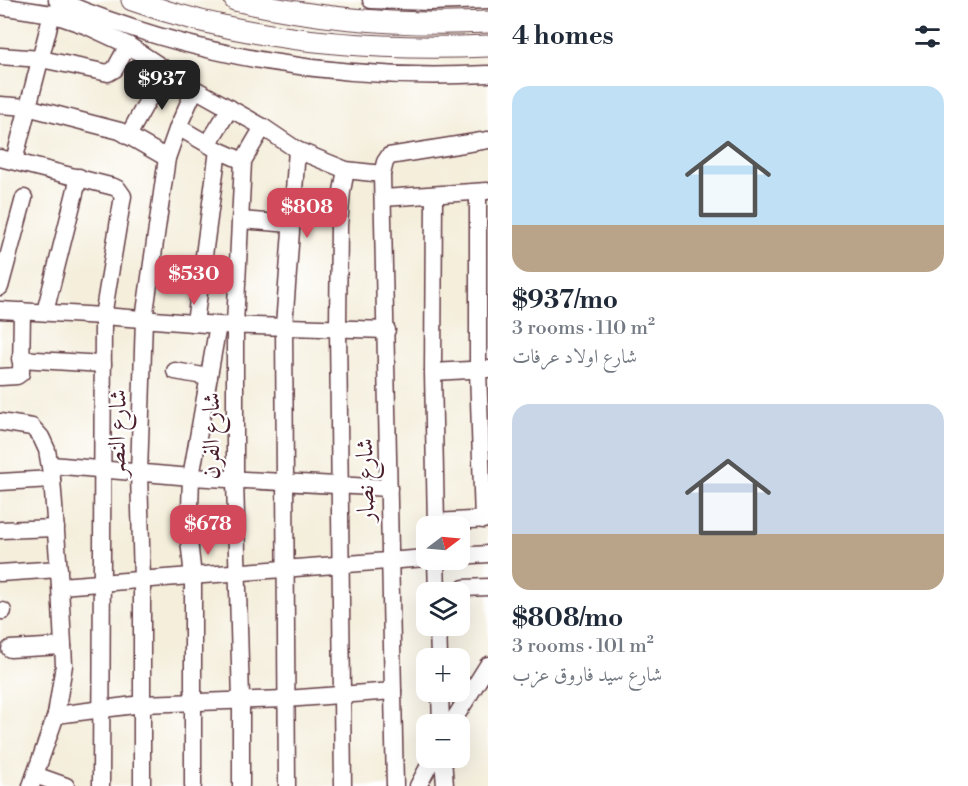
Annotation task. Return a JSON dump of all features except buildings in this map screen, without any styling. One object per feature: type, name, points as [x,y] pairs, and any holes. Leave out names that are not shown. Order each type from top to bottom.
[{"type":"main road","points":[[132,0],[206,21],[272,36],[390,47],[488,46]]},
{"type":"main road","points":[[235,0],[364,19],[406,22],[488,22]]},
{"type":"street","points":[[371,0],[429,2],[488,0]]},
{"type":"street","points":[[0,6],[54,7],[89,13],[159,37],[240,57],[317,70],[434,76],[488,74]]},
{"type":"street","points":[[54,7],[87,26],[128,45],[195,89],[263,126],[297,150],[346,170],[382,174],[389,156],[488,140]]},
{"type":"street","points":[[54,7],[27,107],[7,159],[114,187],[122,193],[124,202],[112,254],[103,315],[100,786]]},
{"type":"street","points":[[0,56],[41,59],[108,73],[115,69],[128,45]]},
{"type":"street","points":[[128,136],[165,69]]},
{"type":"street","name":"شارع النصر","points":[[142,786],[142,580],[139,473],[144,319],[167,158],[195,89]]},
{"type":"street","points":[[0,105],[27,107],[120,131],[167,158]]},
{"type":"street","points":[[195,323],[213,147],[230,108]]},
{"type":"street","name":"شارع الفرن","points":[[241,786],[238,573],[227,325],[240,220],[243,161],[263,126]]},
{"type":"street","points":[[178,127],[243,161]]},
{"type":"street","points":[[287,786],[284,327],[297,150]]},
{"type":"street","points":[[343,786],[338,328],[339,225],[346,170]]},
{"type":"street","name":"شارع نصار","points":[[382,174],[395,786]]},
{"type":"street","points":[[45,312],[79,177]]},
{"type":"street","points":[[383,198],[483,191],[485,519],[470,521]]},
{"type":"street","points":[[434,195],[433,372],[436,516]]},
{"type":"street","points":[[0,287],[24,198]]},
{"type":"street","points":[[240,220],[291,224]]},
{"type":"street","points":[[0,310],[103,315],[227,325],[387,330]]},
{"type":"street","points":[[0,377],[21,373],[22,311]]},
{"type":"street","points":[[193,786],[193,577],[189,540],[191,477],[209,377],[227,325]]},
{"type":"street","points":[[21,359],[103,364]]},
{"type":"street","points":[[433,372],[483,369]]},
{"type":"street","points":[[175,371],[209,377]]},
{"type":"street","points":[[0,422],[32,427],[41,437],[47,450],[51,472],[60,577],[64,665],[56,715],[33,781],[66,786]]},
{"type":"street","points":[[0,482],[51,472],[102,470],[389,488]]},
{"type":"street","points":[[0,530],[56,528]]},
{"type":"street","points":[[470,555],[488,554]]},
{"type":"street","points":[[0,573],[60,577],[101,583],[416,559]]},
{"type":"street","points":[[470,588],[488,588]]},
{"type":"street","points":[[10,649],[63,646]]},
{"type":"street","points":[[458,714],[488,664]]},
{"type":"street","points":[[56,715],[142,704],[286,699],[393,691]]},
{"type":"street","points":[[418,786],[428,768]]},
{"type":"street","points":[[444,768],[445,786]]}]
